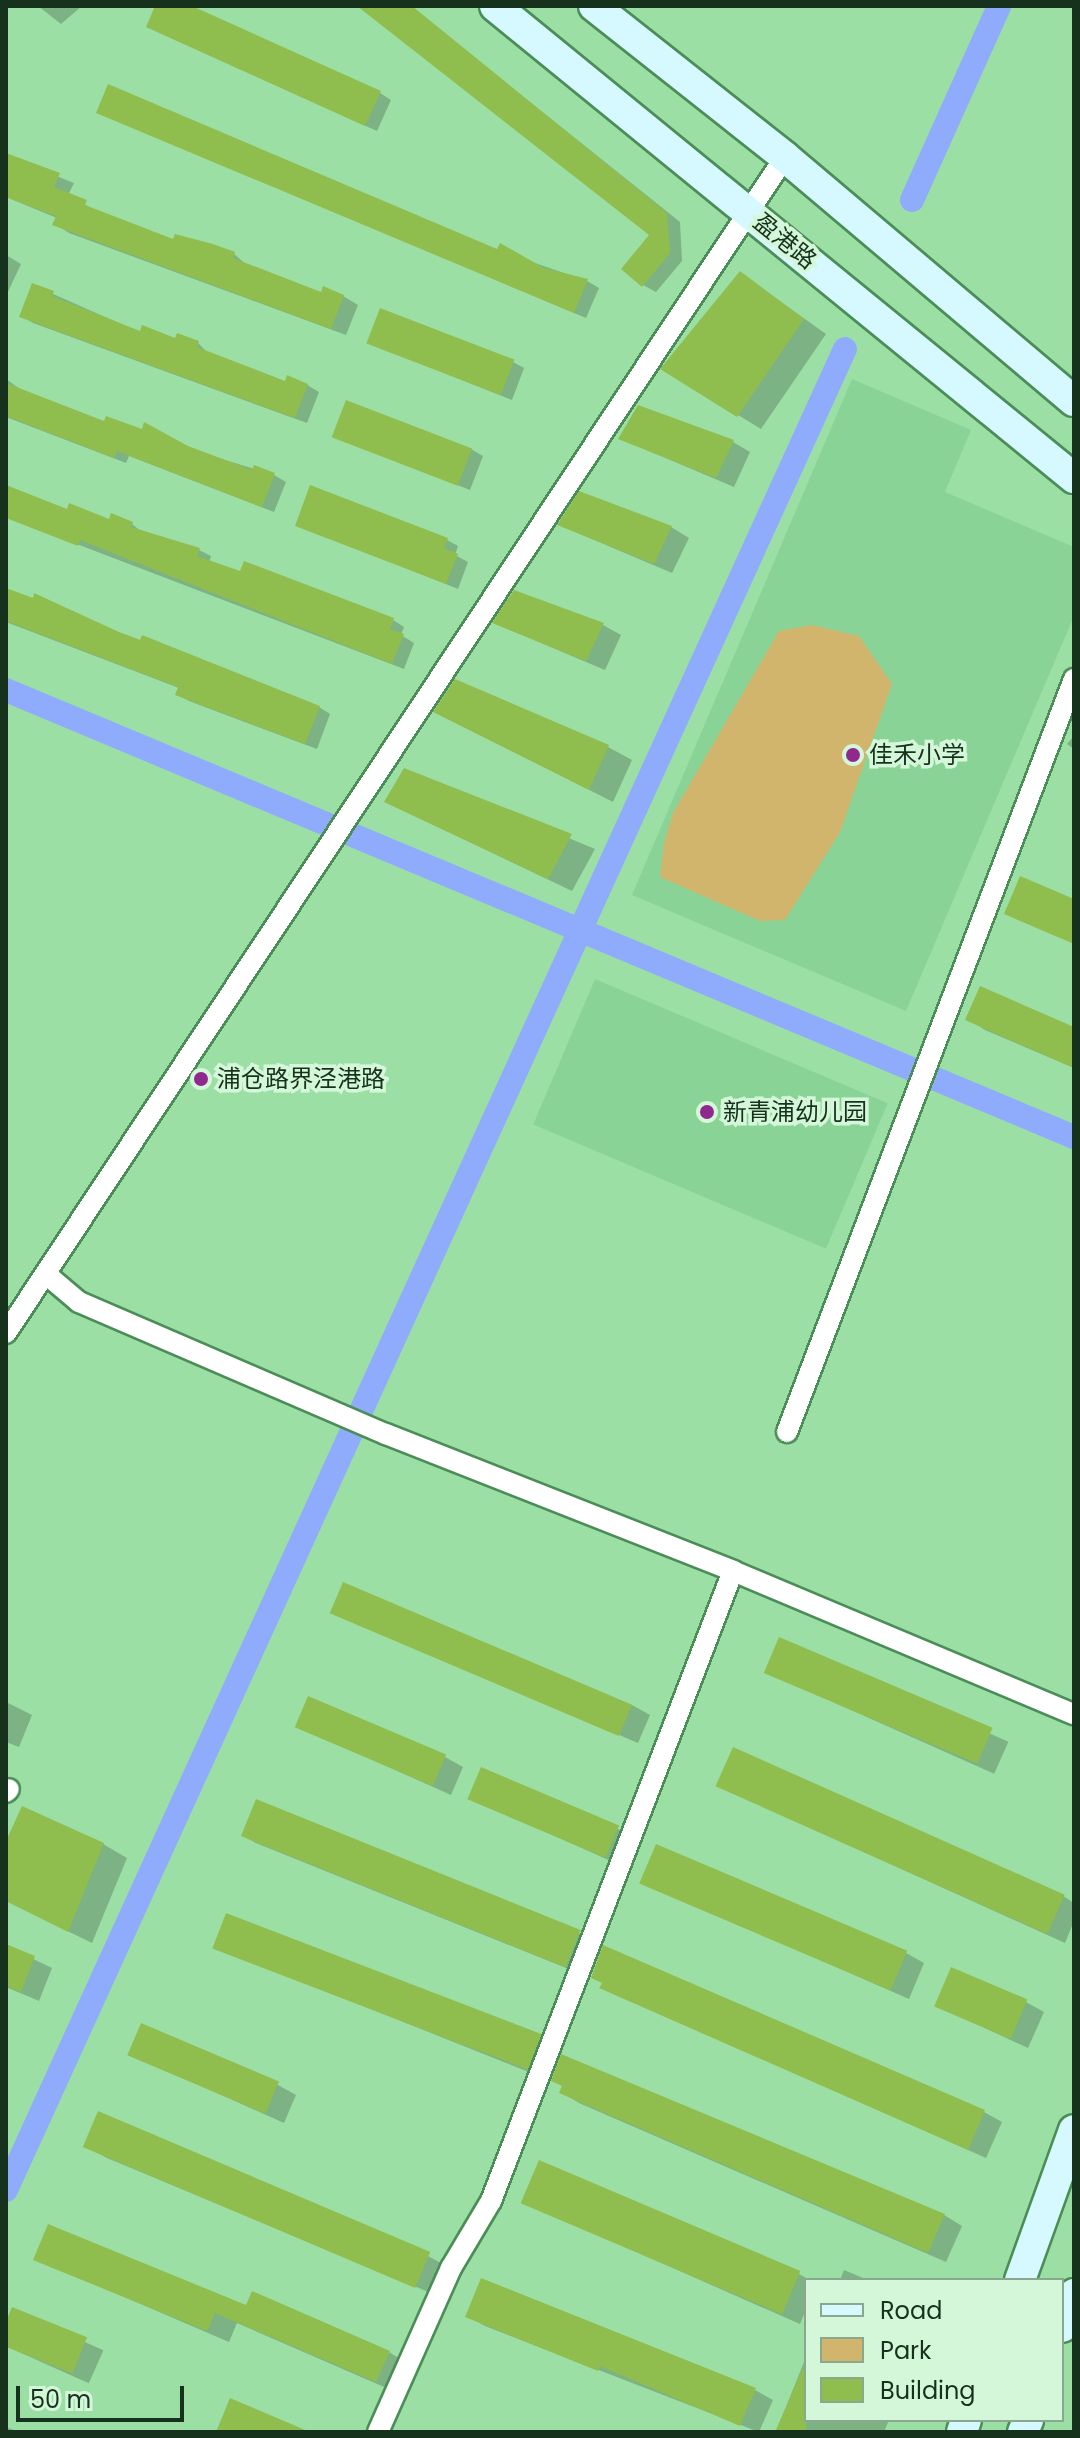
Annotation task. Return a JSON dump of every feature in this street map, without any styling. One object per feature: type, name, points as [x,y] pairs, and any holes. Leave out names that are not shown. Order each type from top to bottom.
[{"type":"main road","name":"盈港路","points":[[495,6],[1074,478]]},
{"type":"main road","points":[[594,6],[785,157],[1074,401]]},
{"type":"main road","points":[[1021,2278],[1074,2130]]},
{"type":"main road","points":[[1064,2322],[1074,2294]]},
{"type":"street","points":[[10,1321],[46,1274],[785,157]]},
{"type":"street","points":[[787,1432],[1074,679]]},
{"type":"street","points":[[46,1274],[79,1302],[386,1434],[733,1571],[1074,1714]]},
{"type":"street","points":[[378,2432],[451,2268],[491,2201],[733,1571]]},
{"type":"shaded area","name":"佳禾小学","points":[[852,379],[971,430],[945,492],[1074,547],[1074,616],[906,1011],[632,895]]},
{"type":"shaded area","name":"新青浦幼儿园","points":[[595,979],[888,1103],[826,1249],[533,1124]]},
{"type":"green space","points":[[812,625],[859,636],[892,684],[840,832],[785,920],[760,921],[660,877],[664,843],[673,813],[779,631]]},
{"type":"building","points":[[155,6],[192,6],[381,91],[365,126],[146,27]]},
{"type":"building","points":[[357,6],[412,6],[667,213],[670,253],[642,287],[621,269],[649,235]]},
{"type":"building","points":[[108,84],[497,249],[500,243],[544,268],[588,279],[574,313],[96,113]]},
{"type":"building","points":[[6,153],[60,173],[54,187],[87,200],[85,205],[173,239],[175,234],[213,244],[235,252],[233,258],[321,292],[323,286],[344,295],[331,329],[52,225],[56,216],[6,197]]},
{"type":"building","points":[[740,271],[804,319],[737,417],[660,369]]},
{"type":"building","points":[[32,283],[54,291],[52,296],[140,331],[142,325],[175,338],[177,333],[199,341],[197,347],[285,381],[287,375],[308,384],[295,418],[19,317]]},
{"type":"building","points":[[380,308],[514,360],[501,395],[366,343]]},
{"type":"building","points":[[6,383],[104,421],[106,416],[142,429],[144,422],[188,446],[252,470],[254,465],[275,473],[262,507],[117,451],[114,458],[6,416]]},
{"type":"building","points":[[346,400],[472,448],[458,486],[332,437]]},
{"type":"building","points":[[638,405],[734,440],[716,478],[618,439]]},
{"type":"building","points":[[6,485],[67,509],[69,503],[109,519],[111,513],[133,522],[131,527],[200,548],[197,556],[240,571],[244,561],[394,618],[390,629],[404,634],[392,664],[80,540],[78,546],[6,518]]},
{"type":"building","points":[[310,485],[448,538],[444,548],[458,554],[446,584],[295,526]]},
{"type":"building","points":[[579,491],[672,526],[654,564],[557,525]]},
{"type":"building","points":[[6,588],[33,598],[34,593],[119,632],[140,640],[142,635],[320,706],[305,744],[175,695],[178,687],[6,621]]},
{"type":"building","points":[[514,590],[604,623],[586,661],[492,623]]},
{"type":"building","points":[[455,679],[609,745],[589,790],[433,712]]},
{"type":"building","points":[[404,768],[572,834],[548,879],[384,802]]},
{"type":"building","points":[[1020,876],[1074,899],[1074,944],[1004,914]]},
{"type":"building","points":[[980,986],[1074,1027],[1074,1068],[965,1020]]},
{"type":"building","points":[[343,1582],[632,1705],[619,1736],[330,1613]]},
{"type":"building","points":[[779,1637],[993,1728],[977,1764],[764,1673]]},
{"type":"building","points":[[308,1696],[446,1755],[433,1786],[295,1727]]},
{"type":"building","points":[[733,1747],[1065,1895],[1047,1934],[716,1786]]},
{"type":"building","points":[[481,1767],[619,1826],[605,1858],[467,1799]]},
{"type":"building","points":[[256,1799],[581,1930],[566,1967],[241,1836]]},
{"type":"building","points":[[22,1806],[104,1843],[68,1932],[6,1901],[6,1841]]},
{"type":"building","points":[[656,1844],[907,1951],[890,1990],[639,1884]]},
{"type":"building","points":[[226,1913],[542,2034],[528,2070],[212,1948]]},
{"type":"building","points":[[6,1944],[35,1956],[21,1992],[6,1986]]},
{"type":"building","points":[[603,1945],[985,2110],[968,2150],[599,1988],[602,1983],[591,1978]]},
{"type":"building","points":[[951,1967],[1027,1999],[1011,2039],[934,2007]]},
{"type":"building","points":[[141,2023],[279,2082],[265,2114],[127,2055]]},
{"type":"building","points":[[561,2054],[945,2214],[928,2253],[559,2093],[562,2086],[551,2081]]},
{"type":"building","points":[[98,2111],[430,2252],[415,2288],[83,2147]]},
{"type":"building","points":[[539,2160],[800,2271],[782,2314],[521,2203]]},
{"type":"building","points":[[48,2224],[246,2305],[252,2291],[390,2351],[376,2382],[215,2313],[207,2331],[33,2260]]},
{"type":"building","points":[[481,2278],[756,2388],[740,2426],[600,2366],[598,2371],[465,2317]]},
{"type":"building","points":[[12,2307],[87,2337],[72,2374],[6,2347],[6,2322]]},
{"type":"building","points":[[804,2366],[806,2432],[775,2432]]},
{"type":"building","points":[[230,2398],[310,2432],[216,2432]]},
{"type":"waterway","points":[[912,200],[999,6]]},
{"type":"waterway","points":[[6,2190],[845,349]]},
{"type":"waterway","points":[[6,690],[1074,1137]]},
{"type":"place","name":"佳禾小学","points":[[853,755]]},
{"type":"place","name":"浦仓路界泾港路","points":[[201,1079]]},
{"type":"place","name":"新青浦幼儿园","points":[[707,1112]]}]
